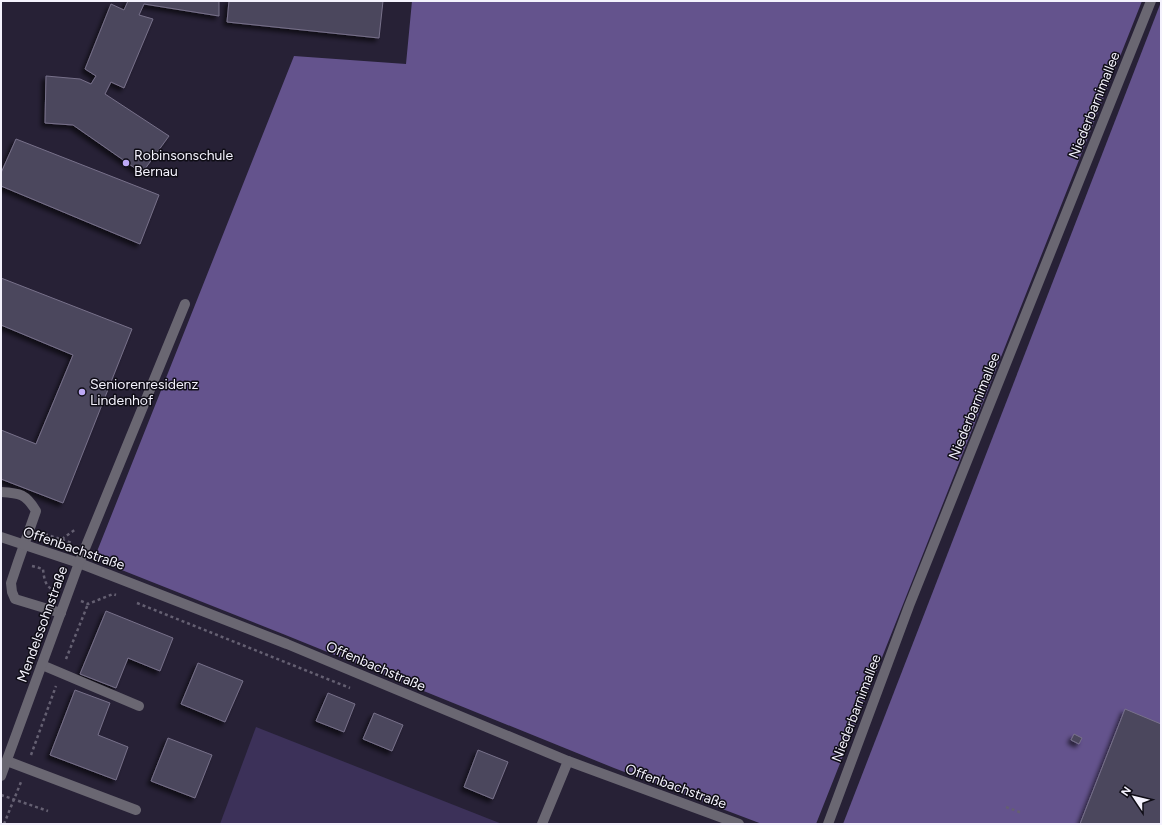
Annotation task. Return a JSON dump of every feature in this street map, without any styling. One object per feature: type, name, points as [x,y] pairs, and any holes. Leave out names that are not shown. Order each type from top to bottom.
[{"type":"street","name":"Niederbarnimallee","points":[[828,824],[909,606],[1151,1]]},
{"type":"street","name":"Mendelssohnstraße","points":[[1,776],[79,563],[185,304]]},
{"type":"street","points":[[1,492],[17,492],[30,500],[36,511],[11,583],[12,592],[15,598],[61,613]]},
{"type":"street","name":"Offenbachstraße","points":[[1,537],[79,563],[287,644],[568,761],[739,824]]},
{"type":"street","points":[[42,665],[140,706]]},
{"type":"street","points":[[7,761],[136,810]]},
{"type":"street","points":[[542,824],[568,761]]},
{"type":"path","points":[[18,562],[43,569],[45,582],[49,588],[88,604],[113,594],[121,597]]},
{"type":"path","points":[[136,603],[350,688]]},
{"type":"path","points":[[4,824],[88,604]]},
{"type":"path","points":[[1,795],[48,811]]},
{"type":"path","points":[[1006,807],[1022,813]]},
{"type":"shaded area","points":[[412,1],[1142,1],[816,824],[762,824],[614,768],[94,559],[294,56],[406,64]]},
{"type":"shaded area","points":[[1161,2],[1161,824],[843,824]]},
{"type":"shaded area","points":[[256,727],[502,824],[220,824]]},
{"type":"building","points":[[128,1],[219,1],[219,16],[144,4],[139,15],[153,19],[124,88],[111,82],[105,94],[169,136],[142,173],[73,125],[45,123],[46,76],[80,79],[91,84],[96,76],[85,69],[111,4],[124,10]]},
{"type":"building","points":[[229,1],[383,1],[379,38],[227,22]]},
{"type":"building","points":[[16,139],[159,195],[140,244],[1,186],[1,173]]},
{"type":"building","name":"Seniorenresidenz Lindenhof","points":[[1,278],[132,329],[63,503],[1,479],[1,430],[36,444],[73,355],[1,325]]},
{"type":"building","points":[[106,611],[173,638],[160,671],[128,658],[116,688],[80,674]]},
{"type":"building","points":[[198,663],[243,681],[225,722],[181,704]]},
{"type":"building","points":[[75,690],[110,703],[98,735],[128,747],[116,780],[50,755]]},
{"type":"building","points":[[328,693],[355,704],[344,732],[316,721]]},
{"type":"building","points":[[1125,709],[1161,724],[1161,824],[1080,824]]},
{"type":"building","points":[[374,713],[403,725],[392,751],[363,739]]},
{"type":"building","points":[[1074,734],[1082,738],[1079,744],[1071,740]]},
{"type":"building","points":[[168,738],[212,755],[195,798],[151,781]]},
{"type":"building","points":[[478,750],[508,762],[493,799],[464,787]]},
{"type":"place","name":"Robinsonschule Bernau","points":[[126,163]]},
{"type":"place","name":"Seniorenresidenz Lindenhof","points":[[82,392]]}]
